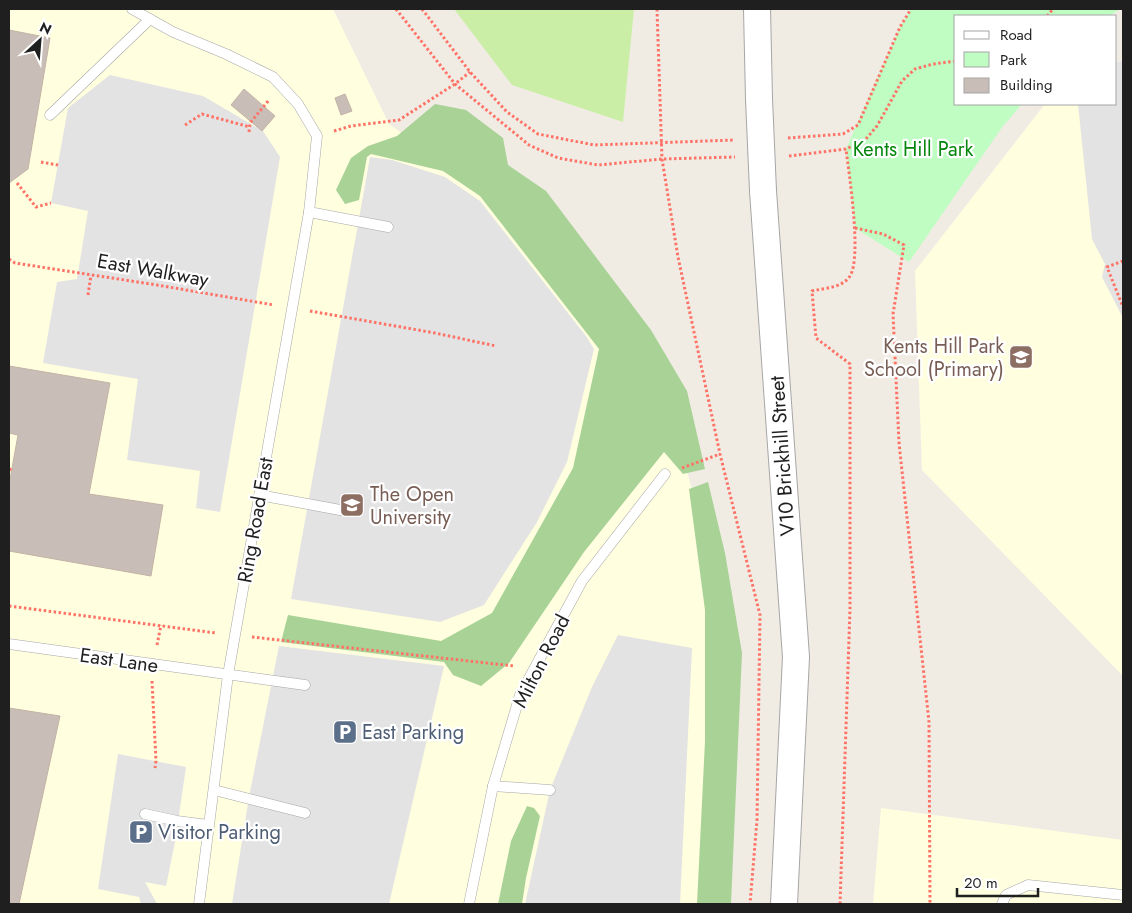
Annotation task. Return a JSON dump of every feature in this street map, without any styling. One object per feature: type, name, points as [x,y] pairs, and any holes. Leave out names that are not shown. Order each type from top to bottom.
[{"type":"street","name":"V10 Brickhill Street","points":[[756,9],[763,191],[796,657],[784,904]]},
{"type":"lane","points":[[132,9],[173,32],[226,54],[273,77],[298,104],[317,136]]},
{"type":"lane","points":[[50,115],[150,19]]},
{"type":"lane","name":"Ring Road East","points":[[199,904],[228,675],[309,212],[317,136]]},
{"type":"lane","points":[[309,212],[388,227]]},
{"type":"lane","name":"Milton Road","points":[[470,904],[493,786],[518,702],[534,668],[582,581],[665,474]]},
{"type":"lane","points":[[259,495],[340,510]]},
{"type":"lane","name":"East Lane","points":[[9,644],[305,685]]},
{"type":"lane","points":[[493,786],[550,790]]},
{"type":"lane","points":[[214,790],[306,814]]},
{"type":"lane","points":[[145,814],[208,825]]},
{"type":"lane","points":[[1002,904],[1006,894],[1028,885],[1123,895]]},
{"type":"path","points":[[396,9],[455,84],[528,145],[558,158],[598,165],[662,159]]},
{"type":"path","points":[[422,9],[470,72],[507,112],[538,134],[594,145],[737,140]]},
{"type":"path","points":[[657,9],[662,159],[678,257],[720,454],[760,616],[757,820],[750,904]]},
{"type":"path","points":[[784,138],[843,134],[858,125],[900,27],[911,9]]},
{"type":"path","points":[[840,904],[850,609],[850,364],[816,338],[812,291],[839,285],[850,276],[854,266],[855,228],[846,149],[865,140],[877,126],[902,81],[915,69],[954,61]]},
{"type":"path","points":[[317,136],[351,126],[399,120],[455,84],[470,72]]},
{"type":"path","points":[[249,132],[250,123],[281,86]]},
{"type":"path","points":[[185,125],[202,114],[250,127]]},
{"type":"path","points":[[40,162],[58,165]]},
{"type":"path","points":[[17,183],[36,207],[51,203]]},
{"type":"path","points":[[855,228],[883,234],[904,245],[893,314],[899,443],[929,722],[930,904]]},
{"type":"path","name":"East Walkway","points":[[9,260],[15,263],[435,333],[496,346]]},
{"type":"path","points":[[1123,261],[1107,267],[1123,306]]},
{"type":"path","points":[[88,295],[91,275]]},
{"type":"path","points":[[665,474],[720,454]]},
{"type":"path","points":[[9,606],[235,635],[534,668]]},
{"type":"path","points":[[155,768],[152,683],[161,625]]},
{"type":"shaded area","name":"The Open University","points":[[9,9],[333,9],[389,124],[579,257],[663,381],[729,629],[718,904],[9,904]]},
{"type":"shaded area","name":"Kents Hill Park School (Primary)","points":[[1123,61],[1123,676],[922,470],[915,271],[1044,105],[1117,105],[1117,62]]},
{"type":"shaded area","points":[[1123,61],[1123,318],[1102,277],[1105,264],[1092,239],[1078,105],[1117,105],[1117,62]]},
{"type":"shaded area","points":[[110,75],[203,96],[263,131],[280,157],[220,512],[196,508],[200,471],[127,460],[138,379],[43,363],[57,282],[77,279],[88,211],[51,203],[68,108]]},
{"type":"shaded area","points":[[370,157],[392,160],[445,177],[480,201],[586,336],[594,349],[567,462],[537,522],[484,605],[440,622],[291,599]]},
{"type":"shaded area","points":[[618,635],[692,648],[680,904],[525,904],[550,790],[592,687]]},
{"type":"shaded area","name":"East Parking","points":[[279,646],[444,666],[389,904],[232,904],[249,797]]},
{"type":"shaded area","name":"Visitor Parking","points":[[118,754],[186,767],[175,842],[166,886],[145,882],[157,904],[141,904],[139,897],[98,889]]},
{"type":"shaded area","points":[[881,808],[1123,840],[1123,904],[873,904]]},
{"type":"green space","points":[[454,9],[634,9],[623,122],[512,85]]},
{"type":"green space","name":"Kents Hill Park","points":[[911,9],[1120,9],[1111,15],[954,15],[954,105],[1021,105],[1003,126],[909,262],[855,228],[846,149],[900,27]]},
{"type":"green space","points":[[435,104],[466,110],[503,138],[508,165],[546,191],[651,330],[687,391],[705,469],[683,474],[664,452],[584,552],[509,663],[481,686],[453,675],[444,662],[281,642],[288,615],[441,641],[492,613],[573,468],[599,349],[480,196],[443,171],[371,154],[367,157],[359,200],[345,204],[336,190],[351,158],[368,146],[397,136]]},
{"type":"green space","points":[[708,482],[725,553],[742,653],[731,904],[697,904],[705,741],[705,610],[689,489]]},
{"type":"green space","points":[[527,806],[534,808],[540,816],[522,904],[498,904],[511,841]]},
{"type":"building","points":[[9,30],[50,38],[28,169],[9,183]]},
{"type":"building","points":[[244,89],[275,116],[262,131],[231,105]]},
{"type":"building","points":[[345,94],[352,111],[341,115],[335,98]]},
{"type":"building","points":[[9,366],[110,383],[89,494],[163,505],[151,576],[9,551],[9,485],[18,435],[9,433]]},
{"type":"building","points":[[9,708],[60,716],[19,904],[9,904]]},
{"type":"place","name":"Kents Hill Park School (Primary)","points":[[1021,357]]},
{"type":"place","name":"The Open University","points":[[352,505]]},
{"type":"place","name":"East Parking","points":[[345,732]]},
{"type":"place","name":"Visitor Parking","points":[[141,832]]}]
